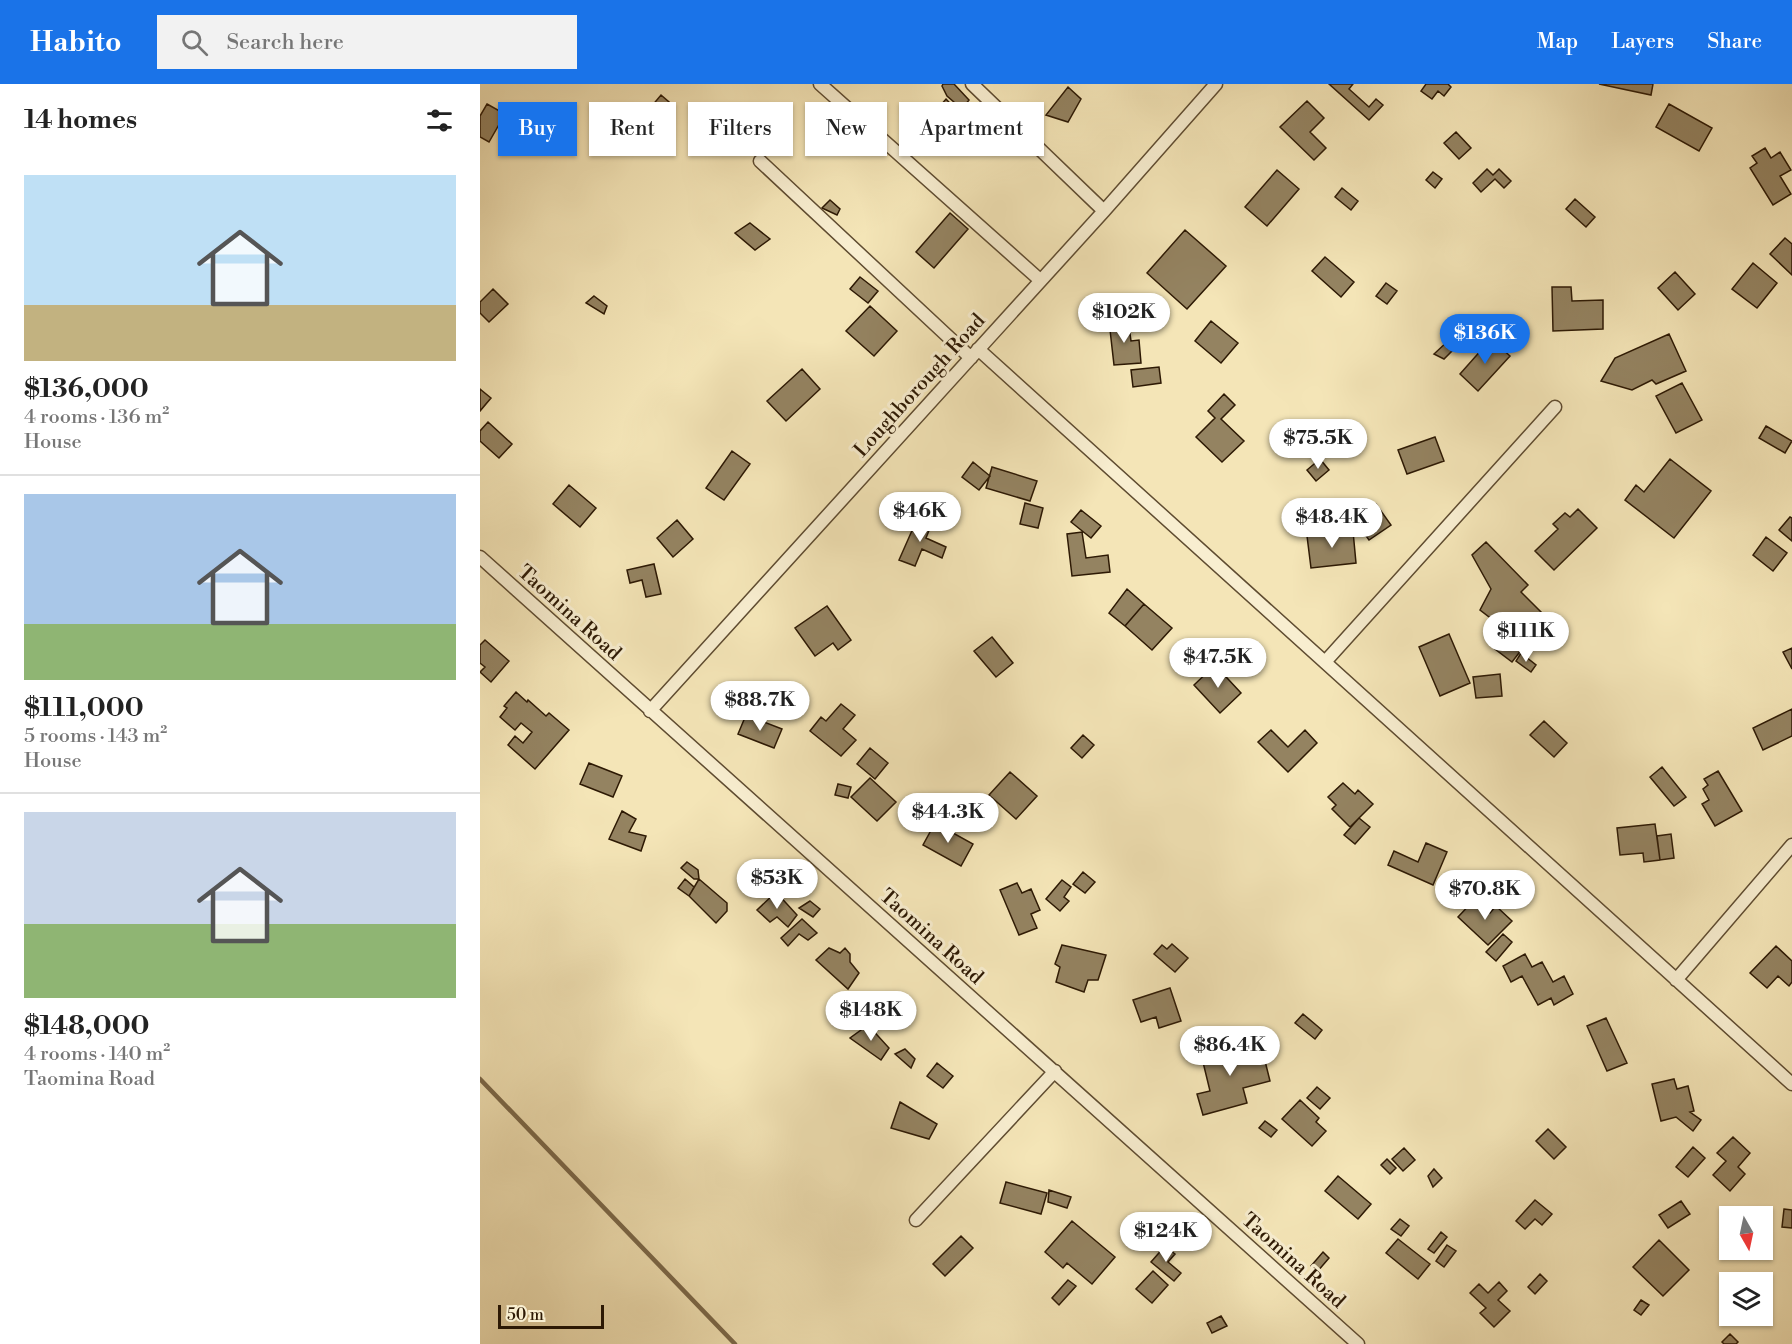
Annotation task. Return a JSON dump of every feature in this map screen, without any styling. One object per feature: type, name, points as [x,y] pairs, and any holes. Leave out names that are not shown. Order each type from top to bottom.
[{"type":"street","points":[[820,84],[1040,280]]},
{"type":"street","points":[[972,84],[1104,211]]},
{"type":"street","name":"Loughborough Road","points":[[650,711],[1104,211],[1216,84]]},
{"type":"street","points":[[760,161],[1325,662],[1792,1084]]},
{"type":"street","points":[[1325,662],[1555,406]]},
{"type":"street","name":"Taomina Road","points":[[480,557],[1358,1344]]},
{"type":"street","points":[[1676,980],[1792,845]]},
{"type":"street","points":[[916,1220],[1055,1071]]},
{"type":"building","points":[[943,84],[954,84],[969,100],[954,102],[947,96]]},
{"type":"building","points":[[1329,84],[1353,84],[1349,89],[1369,107],[1376,99],[1383,105],[1369,120]]},
{"type":"building","points":[[1426,84],[1448,84],[1451,87],[1444,96],[1438,91],[1432,99],[1421,91]]},
{"type":"building","points":[[1599,84],[1653,84],[1651,95]]},
{"type":"building","points":[[1068,87],[1081,99],[1068,122],[1046,115]]},
{"type":"building","points":[[661,95],[669,102],[655,102]]},
{"type":"building","points":[[1307,101],[1324,118],[1310,132],[1326,148],[1314,160],[1280,127]]},
{"type":"building","points":[[487,104],[498,110],[498,126],[489,142],[480,137],[480,116]]},
{"type":"building","points":[[1669,104],[1712,128],[1699,151],[1656,127]]},
{"type":"building","points":[[1456,132],[1471,148],[1459,159],[1444,143]]},
{"type":"building","points":[[1765,148],[1771,158],[1780,152],[1791,170],[1780,176],[1791,194],[1773,205],[1750,168],[1757,163],[1752,156]]},
{"type":"building","points":[[1487,169],[1493,175],[1499,169],[1511,181],[1504,188],[1495,179],[1481,192],[1473,183]]},
{"type":"building","points":[[1277,170],[1299,189],[1267,226],[1245,207]]},
{"type":"building","points":[[1433,172],[1442,179],[1435,188],[1426,180]]},
{"type":"building","points":[[1342,188],[1358,201],[1351,210],[1335,197]]},
{"type":"building","points":[[1575,199],[1595,217],[1586,227],[1566,209]]},
{"type":"building","points":[[830,200],[840,209],[837,215],[822,208]]},
{"type":"building","points":[[950,213],[968,229],[934,268],[916,252]]},
{"type":"building","points":[[750,223],[770,239],[755,250],[735,233]]},
{"type":"building","points":[[1185,230],[1226,266],[1187,309],[1147,273]]},
{"type":"building","points":[[1785,238],[1792,244],[1792,275],[1770,254]]},
{"type":"building","points":[[1325,257],[1354,282],[1341,297],[1312,271]]},
{"type":"building","points":[[1753,263],[1777,283],[1757,308],[1732,289]]},
{"type":"building","points":[[1675,272],[1695,294],[1678,310],[1658,288]]},
{"type":"building","points":[[860,277],[878,291],[868,303],[850,289]]},
{"type":"building","points":[[1386,283],[1397,291],[1387,304],[1376,296]]},
{"type":"building","points":[[1552,287],[1571,287],[1572,301],[1603,300],[1603,329],[1553,331]]},
{"type":"building","points":[[493,289],[508,304],[489,322],[480,313],[480,302]]},
{"type":"building","points":[[594,296],[607,306],[604,314],[586,303]]},
{"type":"building","points":[[870,306],[897,331],[874,356],[846,331]]},
{"type":"building","points":[[1128,319],[1131,341],[1139,340],[1141,363],[1114,365],[1109,321]]},
{"type":"building","points":[[1211,321],[1238,343],[1221,363],[1195,341]]},
{"type":"building","points":[[1669,334],[1686,371],[1656,384],[1652,380],[1632,390],[1601,381],[1615,358]]},
{"type":"building","points":[[1491,339],[1510,356],[1478,391],[1460,374]]},
{"type":"building","points":[[1448,341],[1455,348],[1444,359],[1434,354]]},
{"type":"building","points":[[1159,367],[1161,383],[1133,387],[1131,370]]},
{"type":"building","points":[[802,369],[820,389],[786,421],[767,401]]},
{"type":"building","points":[[1682,383],[1702,420],[1676,433],[1656,396]]},
{"type":"building","points":[[480,389],[491,398],[480,411]]},
{"type":"building","points":[[1224,394],[1235,405],[1221,419],[1244,441],[1222,462],[1196,437],[1215,418],[1208,411]]},
{"type":"building","points":[[488,422],[512,444],[499,458],[480,441],[480,431]]},
{"type":"building","points":[[1766,426],[1792,441],[1785,453],[1759,438]]},
{"type":"building","points":[[1435,437],[1444,461],[1407,474],[1398,450]]},
{"type":"building","points":[[732,451],[750,464],[724,500],[706,488]]},
{"type":"building","points":[[1320,459],[1329,470],[1316,481],[1307,470]]},
{"type":"building","points":[[1670,459],[1711,491],[1674,538],[1625,500],[1636,485],[1644,492]]},
{"type":"building","points":[[973,462],[990,476],[979,490],[962,477]]},
{"type":"building","points":[[992,467],[1037,481],[1030,501],[986,488]]},
{"type":"building","points":[[569,485],[596,508],[580,527],[553,504]]},
{"type":"building","points":[[1025,503],[1043,508],[1038,528],[1020,524]]},
{"type":"building","points":[[1376,504],[1391,525],[1369,540],[1354,519]]},
{"type":"building","points":[[1578,509],[1597,528],[1554,570],[1535,551],[1558,529],[1553,524],[1565,513],[1570,517]]},
{"type":"building","points":[[1081,510],[1101,526],[1091,538],[1071,522]]},
{"type":"building","points":[[918,517],[932,523],[926,538],[946,547],[942,558],[922,549],[915,566],[899,560]]},
{"type":"building","points":[[1790,517],[1792,518],[1792,541],[1779,530]]},
{"type":"building","points":[[677,520],[693,539],[673,557],[657,538]]},
{"type":"building","points":[[1353,531],[1356,563],[1311,568],[1307,536]]},
{"type":"building","points":[[1082,532],[1086,558],[1108,555],[1110,572],[1072,576],[1067,534]]},
{"type":"building","points":[[1766,537],[1787,553],[1773,571],[1753,555]]},
{"type":"building","points":[[1486,542],[1528,585],[1521,592],[1541,612],[1516,635],[1519,640],[1480,610],[1491,589],[1472,555]]},
{"type":"building","points":[[654,564],[661,594],[646,597],[642,580],[630,583],[627,570]]},
{"type":"building","points":[[1127,589],[1144,604],[1125,626],[1109,613]]},
{"type":"building","points":[[1144,604],[1172,628],[1152,650],[1125,626]]},
{"type":"building","points":[[827,606],[851,640],[838,650],[833,643],[815,656],[795,628]]},
{"type":"building","points":[[1449,634],[1470,683],[1440,696],[1419,647]]},
{"type":"building","points":[[1505,636],[1519,640],[1522,649],[1512,662],[1495,649]]},
{"type":"building","points":[[992,637],[1013,663],[996,677],[974,651]]},
{"type":"building","points":[[485,640],[509,661],[491,682],[480,672],[485,667],[480,663],[480,645]]},
{"type":"building","points":[[1792,648],[1792,669],[1783,652]]},
{"type":"building","points":[[1521,653],[1536,665],[1531,672],[1516,661]]},
{"type":"building","points":[[1215,665],[1241,693],[1220,713],[1194,685]]},
{"type":"building","points":[[1500,674],[1502,696],[1476,698],[1473,677]]},
{"type":"building","points":[[516,692],[546,716],[549,713],[569,730],[535,769],[508,745],[515,736],[523,743],[532,732],[521,723],[515,730],[500,717],[507,708],[504,706]]},
{"type":"building","points":[[841,704],[855,715],[843,729],[856,740],[841,756],[810,731],[821,717],[826,721]]},
{"type":"building","points":[[1792,709],[1792,736],[1763,750],[1753,728]]},
{"type":"building","points":[[746,715],[782,729],[774,748],[738,734]]},
{"type":"building","points":[[1544,721],[1567,743],[1554,757],[1530,735]]},
{"type":"building","points":[[1271,730],[1288,747],[1305,730],[1317,743],[1288,772],[1258,742]]},
{"type":"building","points":[[1083,735],[1094,745],[1082,758],[1071,748]]},
{"type":"building","points":[[870,748],[888,763],[875,779],[857,764]]},
{"type":"building","points":[[589,763],[622,776],[613,797],[580,784]]},
{"type":"building","points":[[1662,767],[1686,797],[1674,806],[1650,777]]},
{"type":"building","points":[[1718,771],[1742,811],[1715,826],[1702,804],[1709,800],[1703,789],[1708,785],[1704,779]]},
{"type":"building","points":[[1010,772],[1037,796],[1016,819],[989,795]]},
{"type":"building","points":[[870,778],[896,802],[877,821],[851,797]]},
{"type":"building","points":[[1343,783],[1355,794],[1358,790],[1373,804],[1350,827],[1332,809],[1336,805],[1328,797]]},
{"type":"building","points":[[838,784],[851,787],[848,798],[835,795]]},
{"type":"building","points":[[945,797],[956,806],[946,818],[934,809]]},
{"type":"building","points":[[622,811],[636,819],[629,832],[646,836],[641,851],[609,839]]},
{"type":"building","points":[[1359,818],[1370,827],[1355,844],[1344,835]]},
{"type":"building","points":[[935,823],[973,844],[961,866],[923,845]]},
{"type":"building","points":[[1655,824],[1660,860],[1644,862],[1643,853],[1620,855],[1617,828]]},
{"type":"building","points":[[1671,834],[1674,858],[1660,860],[1657,836]]},
{"type":"building","points":[[1426,843],[1447,852],[1433,885],[1388,865],[1394,851],[1418,862]]},
{"type":"building","points":[[687,862],[698,870],[699,879],[694,879],[681,868]]},
{"type":"building","points":[[1083,872],[1095,882],[1085,893],[1073,884]]},
{"type":"building","points":[[685,879],[694,887],[689,896],[678,888]]},
{"type":"building","points":[[699,879],[727,903],[727,911],[716,923],[689,896]]},
{"type":"building","points":[[1062,880],[1071,887],[1064,897],[1069,901],[1060,911],[1046,899]]},
{"type":"building","points":[[1017,883],[1022,893],[1031,889],[1040,910],[1031,914],[1037,928],[1019,935],[1000,890]]},
{"type":"building","points":[[776,892],[797,915],[788,927],[777,917],[770,922],[757,910]]},
{"type":"building","points":[[1475,899],[1490,913],[1496,906],[1512,921],[1488,945],[1458,917]]},
{"type":"building","points":[[810,901],[820,909],[813,917],[799,908]]},
{"type":"building","points":[[802,919],[817,933],[808,940],[799,934],[788,946],[781,938]]},
{"type":"building","points":[[1503,934],[1512,942],[1496,961],[1486,952]]},
{"type":"building","points":[[1172,944],[1188,958],[1175,972],[1154,954],[1162,945],[1167,949]]},
{"type":"building","points":[[1062,945],[1106,955],[1098,980],[1088,980],[1084,992],[1056,982],[1060,967],[1055,964]]},
{"type":"building","points":[[1776,946],[1792,961],[1792,982],[1789,986],[1778,976],[1767,988],[1750,973]]},
{"type":"building","points":[[829,948],[840,953],[845,948],[850,954],[850,962],[859,973],[848,989],[816,960]]},
{"type":"building","points":[[1525,954],[1532,967],[1542,962],[1553,982],[1564,976],[1573,994],[1554,1005],[1551,998],[1538,1005],[1522,976],[1511,982],[1503,966]]},
{"type":"building","points":[[1170,988],[1181,1021],[1159,1028],[1156,1017],[1141,1022],[1133,1000]]},
{"type":"building","points":[[1303,1014],[1322,1030],[1315,1039],[1295,1023]]},
{"type":"building","points":[[1606,1018],[1627,1063],[1607,1071],[1587,1026]]},
{"type":"building","points":[[868,1025],[889,1048],[881,1060],[850,1038]]},
{"type":"building","points":[[1230,1037],[1234,1051],[1227,1053],[1229,1062],[1263,1053],[1270,1081],[1243,1088],[1247,1103],[1203,1115],[1197,1094],[1210,1091],[1202,1058],[1213,1055],[1210,1042]]},
{"type":"building","points":[[905,1049],[915,1059],[911,1068],[895,1054]]},
{"type":"building","points":[[937,1063],[953,1076],[943,1088],[927,1076]]},
{"type":"building","points":[[1674,1079],[1677,1089],[1688,1086],[1694,1111],[1690,1112],[1701,1120],[1693,1131],[1676,1117],[1661,1121],[1652,1084]]},
{"type":"building","points":[[1317,1087],[1330,1098],[1320,1109],[1307,1098]]},
{"type":"building","points":[[1300,1100],[1319,1118],[1316,1122],[1326,1131],[1312,1146],[1282,1119]]},
{"type":"building","points":[[900,1102],[937,1124],[929,1139],[891,1128]]},
{"type":"building","points":[[1265,1121],[1277,1130],[1271,1137],[1259,1128]]},
{"type":"building","points":[[1548,1129],[1566,1147],[1554,1159],[1536,1141]]},
{"type":"building","points":[[1733,1137],[1750,1153],[1738,1167],[1745,1174],[1730,1191],[1713,1175],[1726,1161],[1717,1153]]},
{"type":"building","points":[[1693,1147],[1705,1158],[1688,1177],[1676,1167]]},
{"type":"building","points":[[1404,1148],[1415,1160],[1403,1171],[1392,1159]]},
{"type":"building","points":[[1387,1159],[1396,1168],[1390,1174],[1381,1165]]},
{"type":"building","points":[[1434,1169],[1442,1178],[1433,1187],[1428,1176]]},
{"type":"building","points":[[1338,1176],[1371,1204],[1358,1219],[1325,1191]]},
{"type":"building","points":[[1006,1182],[1047,1193],[1041,1214],[1000,1203]]},
{"type":"building","points":[[1049,1190],[1071,1197],[1067,1208],[1048,1202]]},
{"type":"building","points":[[1535,1200],[1552,1214],[1542,1225],[1535,1219],[1525,1229],[1516,1221]]},
{"type":"building","points":[[1681,1201],[1690,1214],[1668,1228],[1659,1215]]},
{"type":"building","points":[[1784,1209],[1792,1210],[1792,1228],[1782,1227]]},
{"type":"building","points":[[1400,1219],[1409,1226],[1401,1236],[1391,1229]]},
{"type":"building","points":[[1072,1221],[1115,1257],[1092,1284],[1067,1263],[1063,1268],[1045,1252]]},
{"type":"building","points":[[1441,1232],[1447,1237],[1434,1253],[1428,1249]]},
{"type":"building","points":[[961,1236],[973,1248],[945,1276],[933,1264]]},
{"type":"building","points":[[1398,1239],[1430,1264],[1418,1279],[1386,1253]]},
{"type":"building","points":[[1659,1240],[1689,1270],[1663,1296],[1633,1267]]},
{"type":"building","points":[[1447,1245],[1456,1251],[1444,1267],[1436,1261]]},
{"type":"building","points":[[1165,1246],[1175,1254],[1168,1262],[1181,1273],[1174,1281],[1151,1262]]},
{"type":"building","points":[[1323,1252],[1329,1258],[1317,1272],[1311,1266]]},
{"type":"building","points":[[1153,1271],[1168,1285],[1152,1303],[1136,1289]]},
{"type":"building","points":[[1540,1274],[1547,1281],[1535,1294],[1528,1287]]},
{"type":"building","points":[[1068,1280],[1076,1286],[1059,1305],[1052,1298]]},
{"type":"building","points":[[1499,1282],[1507,1291],[1498,1300],[1510,1311],[1494,1327],[1480,1313],[1486,1308],[1470,1293],[1479,1284],[1488,1293]]},
{"type":"building","points":[[1641,1300],[1649,1305],[1641,1315],[1634,1310]]},
{"type":"building","points":[[1221,1316],[1227,1326],[1212,1333],[1207,1323]]},
{"type":"building","points":[[1730,1334],[1738,1342],[1724,1344],[1722,1342]]},
{"type":"waterway","points":[[480,1079],[735,1344]]}]
